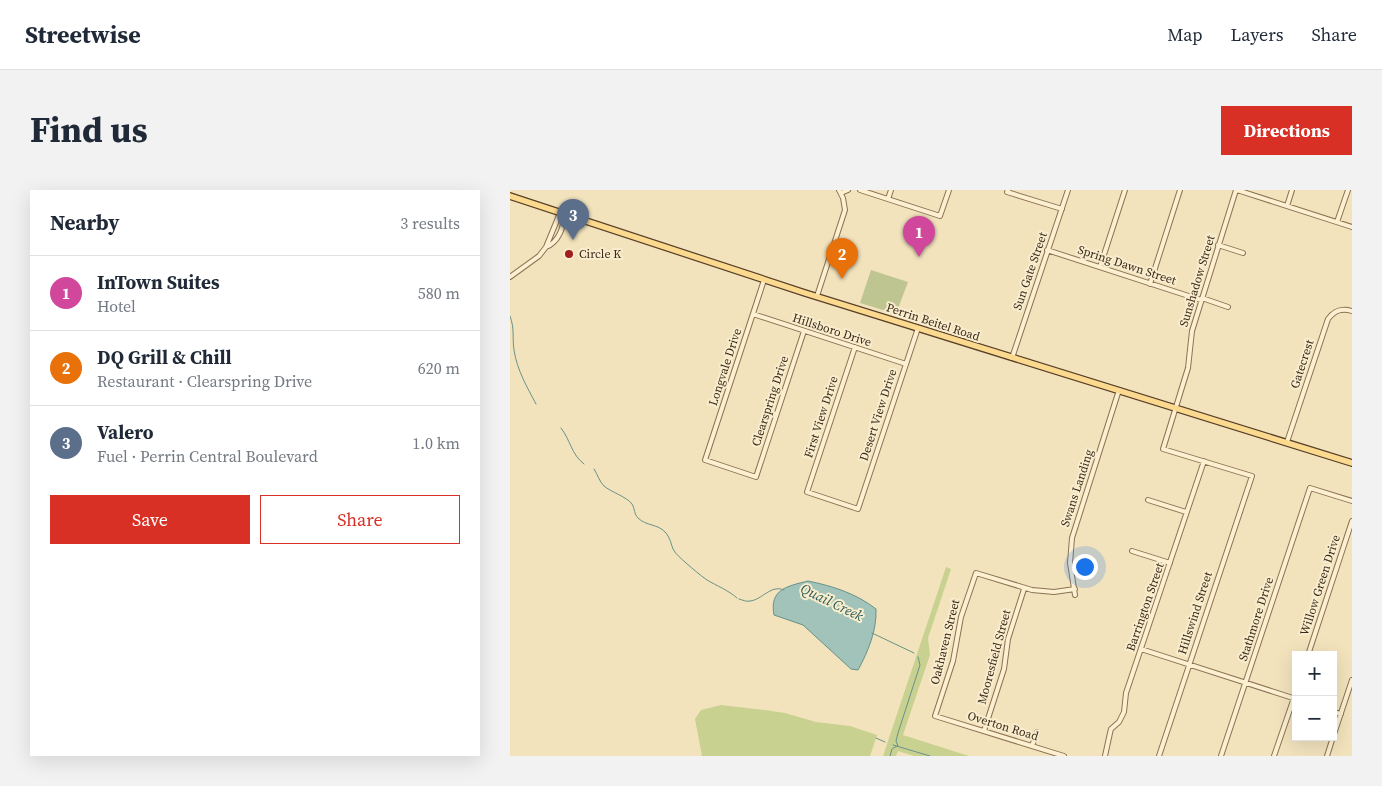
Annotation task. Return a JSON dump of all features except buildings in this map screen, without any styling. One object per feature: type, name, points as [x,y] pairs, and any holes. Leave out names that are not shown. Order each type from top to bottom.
[{"type":"main road","name":"Perrin Beitel Road","points":[[510,196],[764,280],[1352,463]]},
{"type":"street","points":[[817,296],[844,215],[845,205],[840,191],[848,190]]},
{"type":"street","points":[[860,190],[940,216],[949,190]]},
{"type":"street","points":[[888,199],[891,190]]},
{"type":"street","name":"Sun Gate Street","points":[[1012,358],[1068,190]]},
{"type":"street","points":[[1100,267],[1125,190]]},
{"type":"street","points":[[1150,284],[1180,190]]},
{"type":"street","points":[[1236,190],[1352,227]]},
{"type":"street","name":"Sunshadow Street","points":[[1204,461],[1163,449],[1188,368],[1192,331],[1236,190]]},
{"type":"street","points":[[1287,206],[1292,190]]},
{"type":"street","points":[[1337,222],[1348,190]]},
{"type":"street","points":[[1008,191],[1062,209]]},
{"type":"street","points":[[510,277],[539,256],[558,238],[564,224],[563,214]]},
{"type":"street","points":[[1218,245],[1243,253]]},
{"type":"street","name":"Spring Dawn Street","points":[[1047,250],[1228,307]]},
{"type":"street","name":"Longvale Drive","points":[[756,477],[705,460],[764,280]]},
{"type":"street","name":"Gatecrest","points":[[1286,442],[1328,319],[1331,314],[1340,310],[1352,311]]},
{"type":"street","name":"Hillsboro Drive","points":[[753,314],[906,364]]},
{"type":"street","name":"Desert View Drive","points":[[858,509],[918,328]]},
{"type":"street","name":"Clearspring Drive","points":[[756,477],[804,331]]},
{"type":"street","name":"First View Drive","points":[[855,347],[807,492],[858,509]]},
{"type":"street","name":"Swans Landing","points":[[1076,595],[1070,562],[1072,538],[1120,390]]},
{"type":"street","name":"Hillswind Street","points":[[1159,756],[1252,476],[1204,461]]},
{"type":"street","name":"Barrington Street","points":[[1105,756],[1111,729],[1119,722],[1124,712],[1126,693],[1204,461]]},
{"type":"street","name":"Stathmore Drive","points":[[1221,756],[1310,488],[1352,501]]},
{"type":"street","points":[[1148,500],[1186,512]]},
{"type":"street","name":"Willow Green Drive","points":[[1309,651],[1352,520]]},
{"type":"street","points":[[1132,551],[1170,563]]},
{"type":"street","name":"Oakhaven Street","points":[[935,716],[953,661],[963,608],[976,574],[1024,588]]},
{"type":"street","points":[[1024,588],[1044,592],[1061,592],[1074,589]]},
{"type":"street","name":"Mooresfield Street","points":[[984,731],[1004,669],[1010,633],[1024,588]]},
{"type":"street","points":[[1141,649],[1292,698]]},
{"type":"street","points":[[1337,726],[1352,680]]},
{"type":"street","points":[[1274,756],[1292,707]]},
{"type":"street","points":[[1337,713],[1341,714]]},
{"type":"street","name":"Overton Road","points":[[935,716],[1064,756]]},
{"type":"street","points":[[1032,746],[1037,732]]},
{"type":"street","points":[[1327,756],[1332,741]]},
{"type":"green space","points":[[871,270],[908,282],[896,314],[860,303]]},
{"type":"green space","points":[[946,567],[951,569],[928,638],[930,655],[903,735],[969,756],[914,756],[898,751],[896,756],[883,756]]},
{"type":"green space","points":[[721,705],[785,713],[816,722],[850,726],[877,735],[870,756],[702,756],[695,719],[701,710]]},
{"type":"water","points":[[808,581],[844,591],[876,609],[871,641],[858,670],[851,669],[803,625],[774,615],[774,599],[777,594],[787,587]]},
{"type":"waterway","name":"Quail Creek","points":[[510,316],[517,364],[536,404]]},
{"type":"waterway","name":"Quail Creek","points":[[561,428],[576,456],[584,464]]},
{"type":"waterway","name":"Quail Creek","points":[[594,469],[604,486],[632,504],[638,518],[665,532],[677,555],[707,580],[737,598]]},
{"type":"waterway","name":"Quail Creek","points":[[739,599],[750,601],[775,589],[784,590]]},
{"type":"waterway","name":"Quail Creek","points":[[872,633],[914,653]]},
{"type":"waterway","name":"Quail Creek","points":[[898,746],[896,741],[898,733],[920,665],[918,657]]},
{"type":"waterway","points":[[876,738],[885,742]]},
{"type":"waterway","name":"Quail Creek","points":[[893,745],[930,756]]},
{"type":"waterway","points":[[890,756],[892,749],[897,746]]},
{"type":"place","name":"Valero","points":[[573,240]]},
{"type":"place","name":"Circle K","points":[[569,254]]},
{"type":"place","name":"InTown Suites","points":[[919,257]]},
{"type":"place","name":"DQ Grill & Chill","points":[[842,279]]}]
